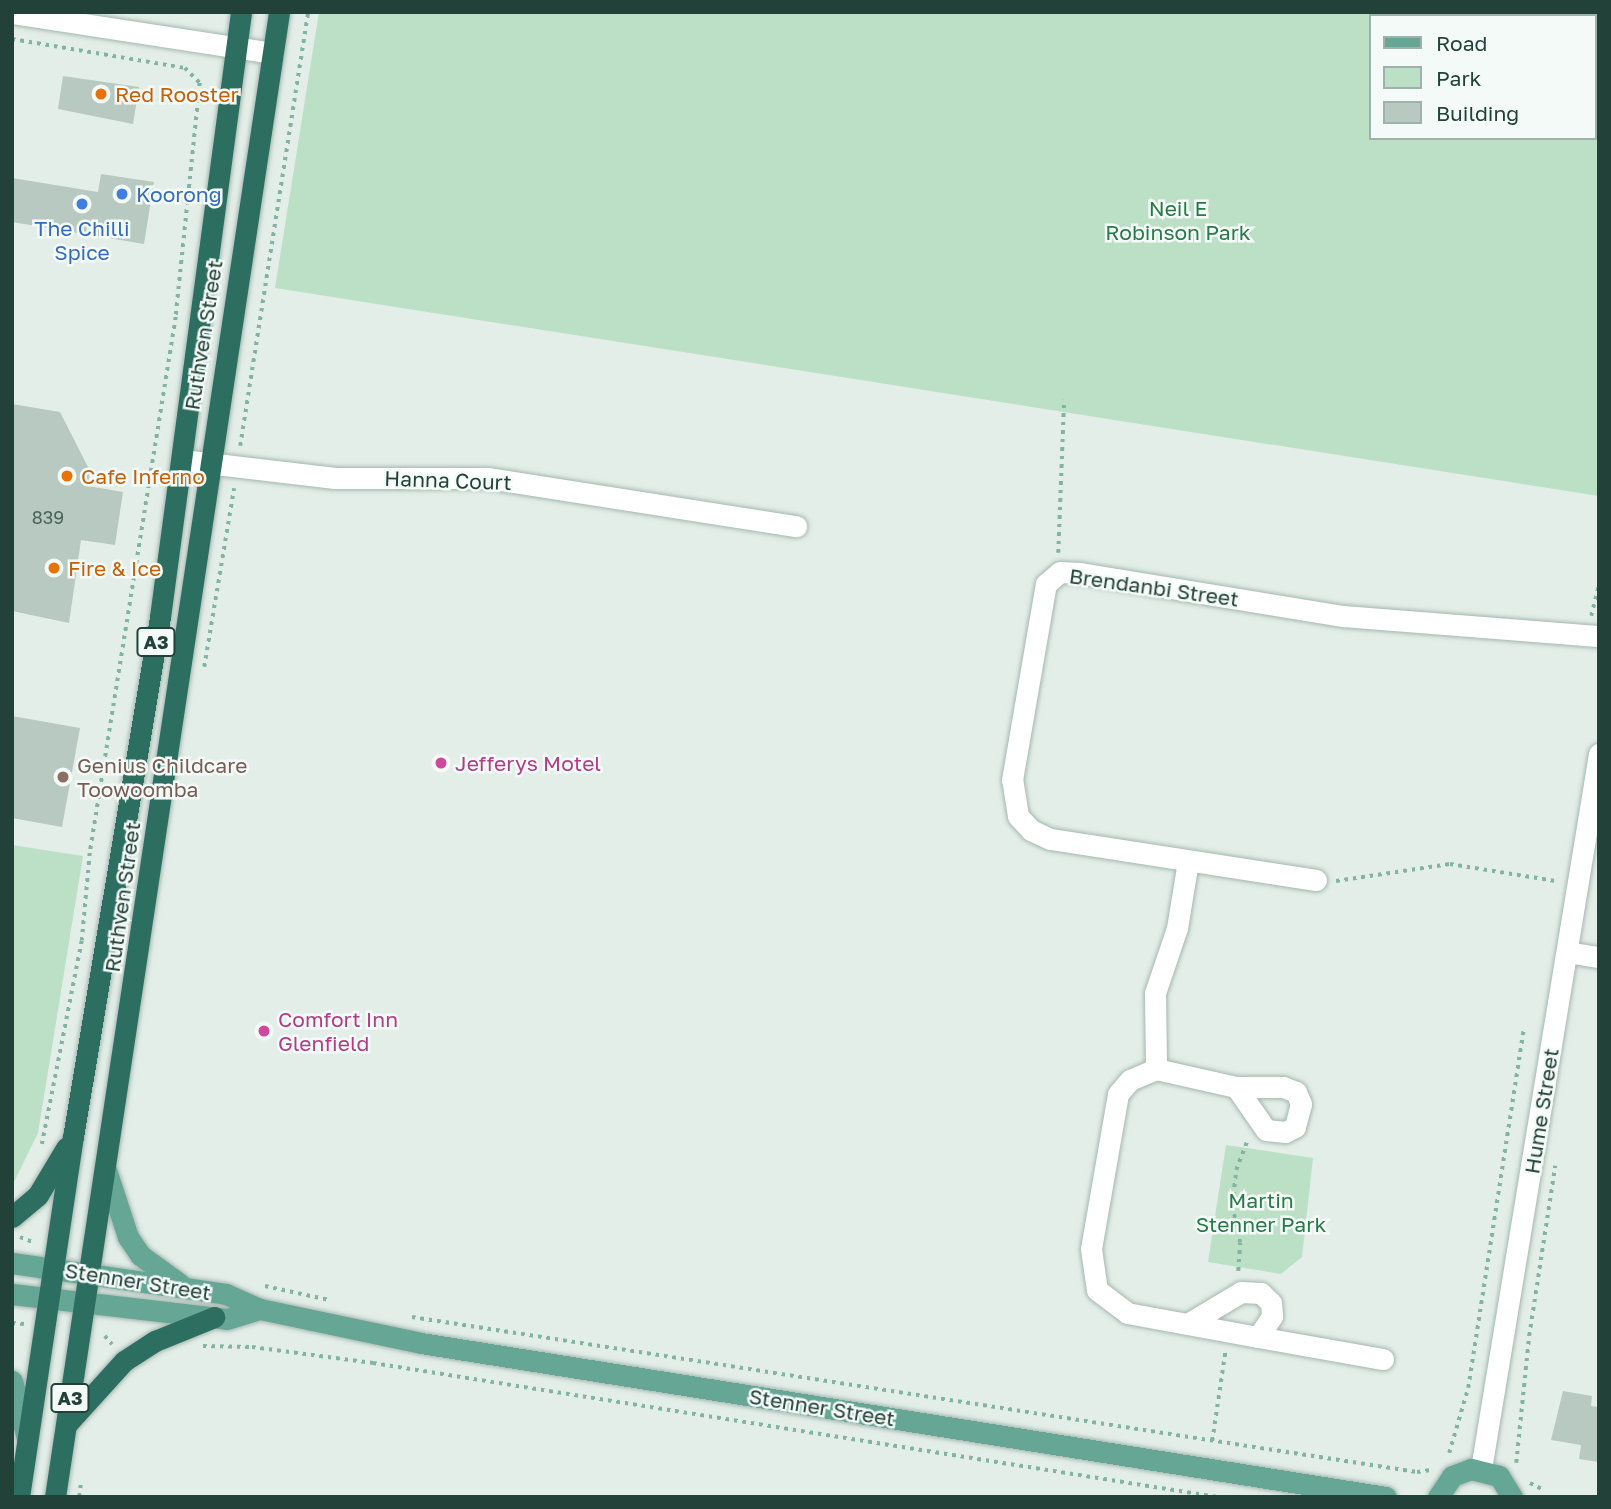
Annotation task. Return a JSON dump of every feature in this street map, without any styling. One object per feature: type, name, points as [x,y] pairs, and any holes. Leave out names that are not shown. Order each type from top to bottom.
[{"type":"highway","name":"Ruthven Street","points":[[19,1497],[72,1138],[182,460],[234,47],[241,12]]},
{"type":"highway","name":"Ruthven Street","points":[[55,1497],[106,1170],[207,464],[279,12]]},
{"type":"highway","points":[[12,1217],[38,1195],[72,1138]]},
{"type":"highway","points":[[66,1425],[124,1361],[155,1341],[214,1317]]},
{"type":"main road","points":[[106,1170],[128,1237],[140,1255],[186,1288]]},
{"type":"main road","name":"Stenner Street","points":[[12,1263],[226,1294],[260,1310],[571,1368],[1386,1497]]},
{"type":"main road","name":"Stenner Street","points":[[12,1294],[84,1300],[227,1319],[260,1310]]},
{"type":"main road","points":[[12,1381],[27,1438]]},
{"type":"main road","points":[[1438,1497],[1452,1476],[1481,1468],[1499,1476],[1512,1497]]},
{"type":"street","points":[[12,13],[273,53]]},
{"type":"street","name":"Hanna Court","points":[[182,460],[335,478],[488,478],[796,526]]},
{"type":"street","name":"Brendanbi Street","points":[[1316,880],[1050,839],[1031,830],[1018,816],[1012,780],[1038,611],[1046,584],[1060,572],[1344,616],[1594,635]]},
{"type":"street","name":"Hume Street","points":[[1481,1468],[1599,754]]},
{"type":"street","points":[[1156,1069],[1155,993],[1178,928],[1188,861]]},
{"type":"street","points":[[1567,952],[1599,957]]},
{"type":"street","points":[[1236,1087],[1266,1130],[1285,1132],[1295,1127],[1301,1115],[1296,1092],[1283,1087],[1236,1087],[1156,1069],[1130,1080],[1118,1094],[1091,1249],[1097,1290],[1110,1304],[1127,1313],[1191,1322],[1230,1335],[1258,1337],[1383,1359]]},
{"type":"street","points":[[1191,1322],[1241,1292],[1261,1293],[1271,1303],[1272,1316],[1258,1337]]},
{"type":"path","points":[[185,12],[208,12]]},
{"type":"path","points":[[237,468],[308,12]]},
{"type":"path","points":[[12,39],[184,68],[200,83],[176,317],[90,853],[82,941],[39,1150]]},
{"type":"path","points":[[1060,572],[1064,400]]},
{"type":"path","points":[[1594,635],[1599,584]]},
{"type":"path","points":[[1316,880],[1352,881],[1450,864],[1578,884]]},
{"type":"path","points":[[1452,1447],[1468,1388],[1524,1028]]},
{"type":"path","points":[[1241,1292],[1237,1282],[1240,1243],[1232,1205],[1236,1170],[1258,1121]]},
{"type":"path","points":[[1514,1452],[1555,1163]]},
{"type":"path","points":[[13,1234],[37,1244]]},
{"type":"path","points":[[255,1284],[339,1303]]},
{"type":"path","points":[[404,1316],[1417,1472]]},
{"type":"path","points":[[12,1323],[25,1324]]},
{"type":"path","points":[[1212,1441],[1227,1340]]},
{"type":"path","points":[[192,1349],[213,1344],[252,1347],[373,1363],[1217,1497]]},
{"type":"path","points":[[79,1497],[82,1471]]},
{"type":"green space","name":"Neil E Robinson Park","points":[[319,12],[1599,12],[1599,496],[275,288]]},
{"type":"green space","points":[[12,845],[83,856],[38,1133],[12,1186]]},
{"type":"green space","name":"Martin Stenner Park","points":[[1226,1145],[1313,1158],[1302,1257],[1281,1274],[1208,1262]]},
{"type":"building","points":[[63,76],[139,87],[133,124],[58,109]]},
{"type":"building","points":[[101,174],[154,182],[144,244],[12,222],[12,178],[98,192]]},
{"type":"building","points":[[12,404],[60,412],[90,471],[88,486],[123,492],[115,545],[81,540],[69,623],[12,611]]},
{"type":"building","points":[[12,716],[80,728],[62,827],[12,818]]},
{"type":"building","points":[[1563,1391],[1592,1396],[1591,1406],[1599,1407],[1599,1462],[1579,1459],[1581,1445],[1551,1440]]},
{"type":"place","name":"Red Rooster","points":[[101,94]]},
{"type":"place","name":"Koorong","points":[[122,194]]},
{"type":"place","name":"The Chilli Spice","points":[[82,204]]},
{"type":"place","name":"Cafe Inferno","points":[[67,476]]},
{"type":"place","name":"Fire & Ice","points":[[54,568]]},
{"type":"place","name":"Jefferys Motel","points":[[441,763]]},
{"type":"place","name":"Genius Childcare Toowoomba","points":[[63,777]]},
{"type":"place","name":"Comfort Inn Glenfield","points":[[264,1031]]}]
